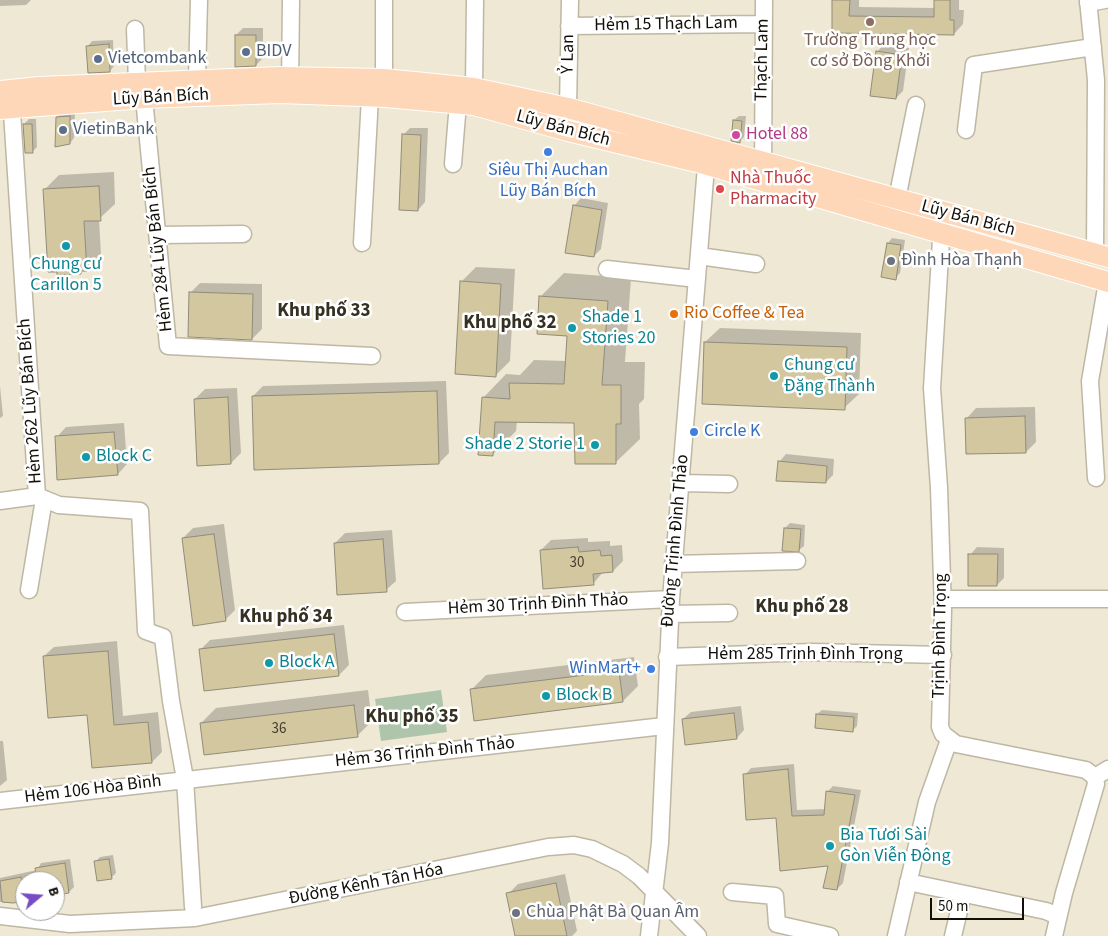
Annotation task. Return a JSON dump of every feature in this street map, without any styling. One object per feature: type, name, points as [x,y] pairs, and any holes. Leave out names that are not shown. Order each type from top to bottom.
[{"type":"main road","name":"Lũy Bán Bích","points":[[141,90],[197,79],[290,85],[370,97],[458,103],[474,105],[568,131],[707,156]]},
{"type":"main road","name":"Lũy Bán Bích","points":[[6,99],[141,90],[290,85],[384,79],[474,88],[568,108],[707,156],[762,171],[897,199],[1102,255]]},
{"type":"main road","name":"Lũy Bán Bích","points":[[762,171],[941,233],[1108,282]]},
{"type":"street","points":[[197,79],[199,0]]},
{"type":"street","points":[[290,85],[291,0]]},
{"type":"street","points":[[384,0],[384,79]]},
{"type":"street","points":[[474,88],[475,0]]},
{"type":"street","name":"Ỷ Lan","points":[[568,108],[570,0]]},
{"type":"street","name":"Thạch Lam","points":[[762,171],[764,0]]},
{"type":"street","points":[[1102,255],[1096,80],[1088,1],[1105,0]]},
{"type":"street","name":"Hẻm 15 Thạch Lam","points":[[569,26],[763,24]]},
{"type":"street","name":"Hẻm 284 Lũy Bán Bích","points":[[135,28],[158,234],[168,346],[372,356]]},
{"type":"street","points":[[966,130],[972,67],[976,63],[1092,47]]},
{"type":"street","points":[[362,243],[370,97]]},
{"type":"street","name":"Hẻm 262 Lũy Bán Bích","points":[[6,99],[40,498],[59,505],[140,511],[146,631],[163,637],[171,701],[186,778],[201,909]]},
{"type":"street","points":[[453,164],[458,103]]},
{"type":"street","points":[[897,199],[916,105]]},
{"type":"street","name":"Đường Trịnh Đình Thảo","points":[[649,936],[660,843],[670,607],[707,156]]},
{"type":"street","name":"Trịnh Đình Trọng","points":[[943,212],[932,388],[939,488],[943,599],[943,655],[939,721],[943,734],[949,740]]},
{"type":"street","points":[[158,234],[243,234]]},
{"type":"street","points":[[699,256],[756,264]]},
{"type":"street","points":[[608,269],[697,279]]},
{"type":"street","points":[[1096,478],[1090,381],[1108,282]]},
{"type":"street","points":[[681,483],[729,484]]},
{"type":"street","points":[[0,501],[40,498],[29,590]]},
{"type":"street","points":[[673,564],[796,560]]},
{"type":"street","points":[[943,599],[1108,599]]},
{"type":"street","name":"Hẻm 30 Trịnh Đình Thảo","points":[[405,612],[670,607],[729,613]]},
{"type":"street","name":"Hẻm 285 Trịnh Đình Trọng","points":[[668,657],[812,652],[943,655]]},
{"type":"street","name":"Hẻm 36 Trịnh Đình Thảo","points":[[186,778],[664,726]]},
{"type":"street","points":[[896,936],[927,802],[949,740],[963,746],[1101,773],[1096,784],[1054,936]]},
{"type":"street","name":"Hẻm 106 Hòa Bình","points":[[0,801],[186,778]]},
{"type":"street","name":"Đường Kênh Tân Hóa","points":[[0,916],[46,922],[95,924],[222,907],[547,837],[574,834],[597,839],[629,855],[656,884],[711,936]]},
{"type":"street","points":[[908,882],[1046,911],[1058,916]]},
{"type":"street","name":"Đường Kênh Tân Hóa","points":[[656,884],[698,936]]},
{"type":"street","points":[[732,892],[775,896],[777,924],[830,936]]},
{"type":"street","points":[[953,936],[963,894]]},
{"type":"street","points":[[0,906],[15,908]]},
{"type":"street","name":"Đường Kênh Tân Hóa","points":[[65,912],[94,914],[201,909]]},
{"type":"green space","points":[[441,690],[447,732],[381,741],[375,699]]},
{"type":"building","points":[[832,0],[850,0],[849,16],[934,17],[934,0],[950,0],[950,20],[954,20],[954,35],[832,33]]},
{"type":"building","name":"BIDV","points":[[235,35],[256,35],[256,66],[235,67]]},
{"type":"building","name":"Vietcombank","points":[[109,44],[110,72],[88,73],[86,46]]},
{"type":"building","points":[[876,51],[902,55],[896,99],[870,96]]},
{"type":"building","name":"VietinBank","points":[[70,116],[70,144],[55,147],[56,117]]},
{"type":"building","name":"Hotel 88","points":[[733,120],[742,121],[740,143],[731,141]]},
{"type":"building","points":[[23,124],[32,124],[33,153],[25,153]]},
{"type":"building","points":[[402,134],[421,135],[418,211],[399,210]]},
{"type":"building","name":"Chung cư Carillon 5","points":[[99,186],[101,221],[84,221],[87,271],[81,271],[81,274],[57,275],[57,272],[48,272],[43,189]]},
{"type":"building","points":[[573,205],[602,210],[594,257],[565,253]]},
{"type":"building","name":"Đình Hòa Thạnh","points":[[887,243],[901,245],[896,280],[881,277]]},
{"type":"building","points":[[460,281],[501,284],[496,377],[455,374]]},
{"type":"building","points":[[189,292],[253,294],[252,340],[188,337]]},
{"type":"building","points":[[539,296],[608,301],[602,385],[621,385],[621,424],[616,424],[616,464],[575,464],[574,423],[495,422],[493,456],[478,455],[482,397],[510,399],[509,383],[564,384],[567,336],[537,334]]},
{"type":"building","name":"Chung cư Đặng Thành","points":[[704,342],[847,347],[845,410],[702,404]]},
{"type":"building","points":[[437,391],[439,464],[254,470],[252,396]]},
{"type":"building","points":[[228,397],[231,464],[197,466],[194,399]]},
{"type":"building","points":[[1025,416],[1026,453],[966,454],[965,418]]},
{"type":"building","name":"Block C","points":[[114,432],[118,475],[57,480],[55,436]]},
{"type":"building","points":[[778,461],[827,466],[826,483],[776,481]]},
{"type":"building","points":[[784,528],[801,529],[799,552],[782,551]]},
{"type":"building","points":[[214,534],[226,621],[193,626],[182,538]]},
{"type":"building","points":[[383,539],[387,592],[337,595],[334,543]]},
{"type":"building","points":[[578,547],[579,552],[600,550],[601,556],[612,555],[613,572],[593,574],[594,585],[543,589],[540,550]]},
{"type":"building","points":[[968,554],[998,554],[997,586],[968,586]]},
{"type":"building","name":"Block A","points":[[334,634],[339,676],[204,691],[199,649]]},
{"type":"building","points":[[108,651],[114,725],[148,722],[152,763],[92,768],[87,715],[48,718],[43,656]]},
{"type":"building","name":"Block B","points":[[619,671],[623,702],[474,721],[470,689]]},
{"type":"building","name":"Block A","points":[[354,705],[358,737],[204,755],[200,723]]},
{"type":"building","points":[[734,713],[737,739],[685,745],[682,719]]},
{"type":"building","points":[[816,714],[854,717],[853,732],[815,728]]},
{"type":"building","points":[[788,769],[792,816],[824,815],[826,791],[855,795],[837,890],[823,888],[828,866],[780,871],[776,818],[746,820],[743,774]]},
{"type":"building","points":[[109,859],[112,879],[97,881],[94,861]]},
{"type":"building","points":[[65,863],[69,893],[65,894],[65,871],[35,871],[35,868]]},
{"type":"building","points":[[15,878],[15,903],[2,902],[0,881]]},
{"type":"building","points":[[556,883],[567,936],[515,936],[506,893]]},
{"type":"place","name":"Trường Trung học cơ sở Đồng Khởi","points":[[870,22]]},
{"type":"place","name":"BIDV","points":[[246,52]]},
{"type":"place","name":"Vietcombank","points":[[98,59]]},
{"type":"place","name":"VietinBank","points":[[63,130]]},
{"type":"place","name":"Hotel 88","points":[[736,135]]},
{"type":"place","name":"Siêu Thị Auchan Lũy Bán Bích","points":[[548,152]]},
{"type":"place","name":"Nhà Thuốc Pharmacity","points":[[720,189]]},
{"type":"place","name":"Chung cư Carillon 5","points":[[66,246]]},
{"type":"place","name":"Đình Hòa Thạnh","points":[[891,261]]},
{"type":"place","name":"Rio Coffee & Tea","points":[[674,314]]},
{"type":"place","name":"Shade 1 Stories 20","points":[[572,328]]},
{"type":"place","name":"Chung cư Đặng Thành","points":[[774,376]]},
{"type":"place","name":"Circle K","points":[[694,432]]},
{"type":"place","name":"Shade 2 Storie 1","points":[[595,445]]},
{"type":"place","name":"Block C","points":[[86,457]]},
{"type":"place","name":"Block A","points":[[269,663]]},
{"type":"place","name":"WinMart+","points":[[651,669]]},
{"type":"place","name":"Block B","points":[[546,696]]},
{"type":"place","name":"Bia Tươi Sài Gòn Viễn Đông","points":[[830,846]]},
{"type":"place","name":"Chùa Phật Bà Quan Âm","points":[[516,913]]},
{"type":"district","name":"Khu phố 33","points":[[324,312]]},
{"type":"district","name":"Khu phố 32","points":[[510,324]]},
{"type":"district","name":"Khu phố 28","points":[[802,608]]},
{"type":"district","name":"Khu phố 34","points":[[286,618]]},
{"type":"district","name":"Khu phố 35","points":[[412,718]]}]
